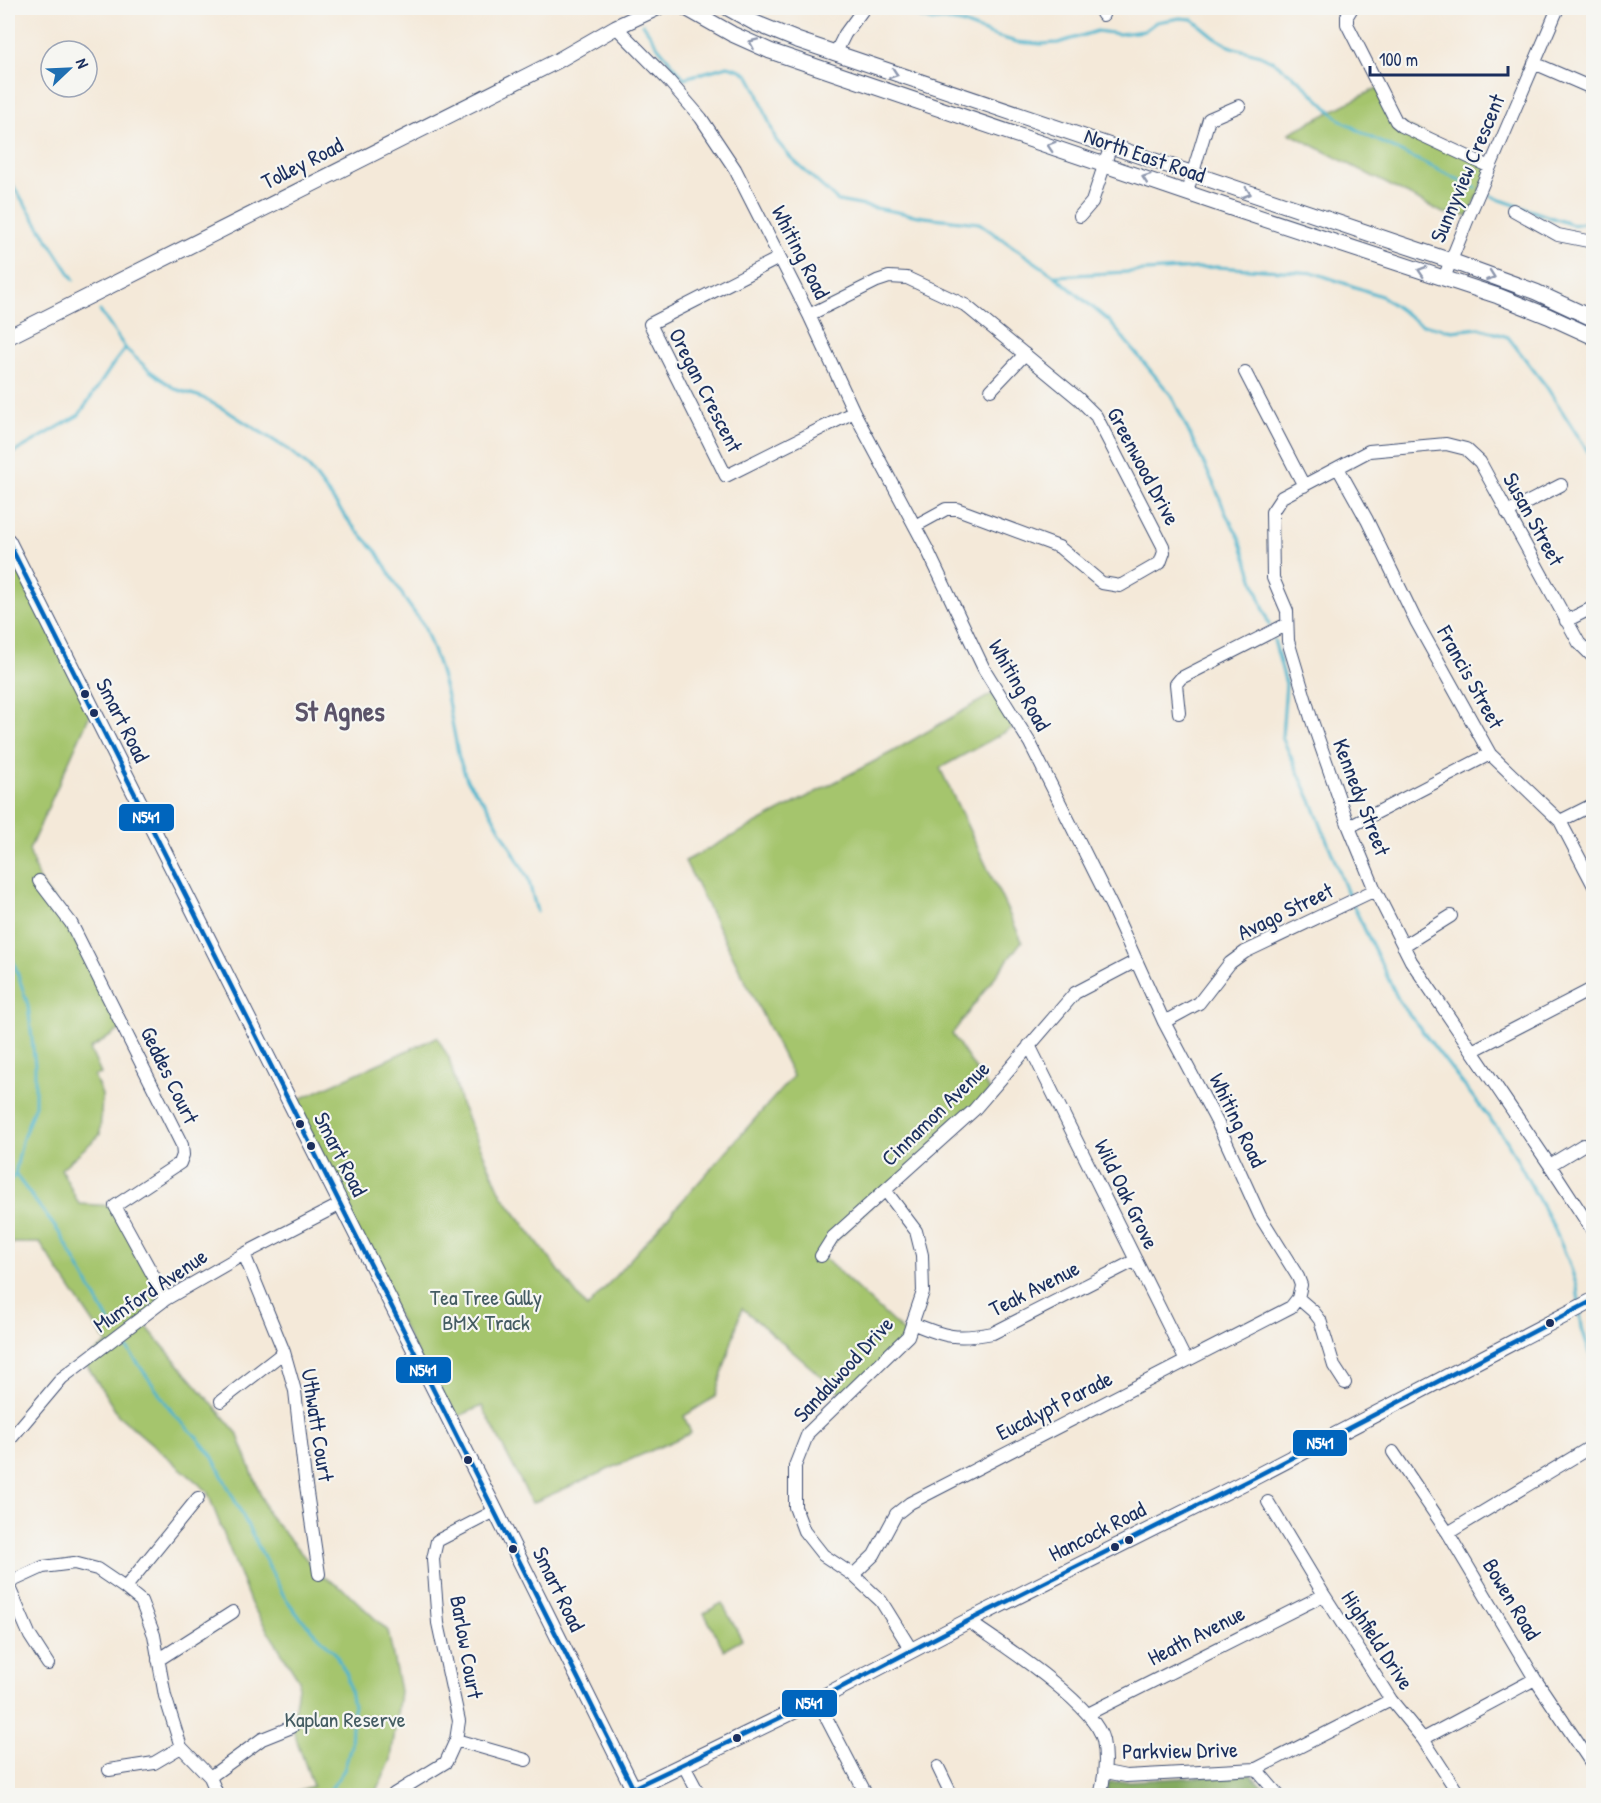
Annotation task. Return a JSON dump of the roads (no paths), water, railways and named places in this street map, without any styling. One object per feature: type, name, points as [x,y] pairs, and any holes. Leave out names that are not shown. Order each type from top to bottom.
[{"type":"main road","name":"North East Road","points":[[728,8],[755,22],[835,54],[1451,261],[1536,292],[1593,319]]},
{"type":"main road","points":[[616,27],[642,9]]},
{"type":"main road","name":"Tolley Road","points":[[8,337],[557,61],[642,9]]},
{"type":"main road","name":"North East Road","points":[[687,9],[732,34],[807,64],[1508,300],[1593,337]]},
{"type":"main road","points":[[807,64],[835,54],[839,64],[861,83]]},
{"type":"main road","name":"Smart Road","points":[[8,541],[633,1788]]},
{"type":"main road","name":"Hancock Road","points":[[618,1796],[817,1700],[1587,1305]]},
{"type":"street","points":[[835,54],[845,34],[864,8]]},
{"type":"street","points":[[1352,8],[1347,16],[1347,24],[1396,121],[1402,126],[1490,167]]},
{"type":"street","name":"Sunnyview Crescent","points":[[1444,278],[1558,8]]},
{"type":"street","name":"Whiting Road","points":[[616,27],[669,81],[701,118],[735,169],[809,315],[854,412],[915,526],[984,669],[1030,743],[1112,907],[1164,1022],[1218,1124],[1260,1216],[1298,1277],[1301,1285],[1298,1298]]},
{"type":"street","points":[[1534,63],[1593,89]]},
{"type":"street","points":[[1187,192],[1209,119],[1239,106]]},
{"type":"street","points":[[1080,216],[1092,202],[1110,148]]},
{"type":"street","points":[[1513,210],[1558,235],[1593,242],[1593,234]]},
{"type":"street","name":"Oregan Crescent","points":[[779,258],[650,324],[726,476],[854,412]]},
{"type":"street","name":"Greenwood Drive","points":[[809,315],[889,277],[907,278],[964,305],[1079,399],[1096,416],[1164,552],[1160,563],[1120,586],[1102,583],[1059,547],[957,509],[946,509],[915,526]]},
{"type":"street","points":[[991,390],[1025,354]]},
{"type":"street","points":[[1245,372],[1304,486]]},
{"type":"street","name":"Kennedy Street","points":[[1446,444],[1369,451],[1282,497],[1272,512],[1273,579],[1287,611],[1288,641],[1311,718],[1375,890],[1411,961],[1550,1165],[1593,1233]]},
{"type":"street","name":"Susan Street","points":[[1446,444],[1466,449],[1480,462],[1566,621],[1579,643],[1593,658]]},
{"type":"street","name":"Francis Street","points":[[1338,468],[1367,520],[1416,621],[1490,754],[1560,821],[1593,886]]},
{"type":"street","points":[[1507,513],[1561,485]]},
{"type":"street","points":[[1566,621],[1593,606]]},
{"type":"street","points":[[1179,713],[1176,684],[1181,678],[1287,624]]},
{"type":"street","points":[[1350,827],[1490,754]]},
{"type":"street","points":[[1560,821],[1593,804]]},
{"type":"street","name":"Geddes Court","points":[[39,881],[71,923],[182,1145],[183,1155],[180,1163],[115,1206],[166,1299]]},
{"type":"street","name":"Avago Street","points":[[1164,1022],[1199,1003],[1230,963],[1245,952],[1375,890]]},
{"type":"street","points":[[1403,946],[1451,916]]},
{"type":"street","name":"Cinnamon Avenue","points":[[821,1256],[833,1238],[974,1110],[1075,993],[1136,961]]},
{"type":"street","points":[[1472,1051],[1593,988]]},
{"type":"street","name":"Wild Oak Grove","points":[[1029,1045],[1186,1361]]},
{"type":"street","points":[[1550,1165],[1584,1145]]},
{"type":"street","name":"Sandalwood Drive","points":[[885,1190],[916,1231],[922,1255],[923,1292],[908,1336],[808,1433],[795,1466],[795,1507],[804,1532],[823,1555],[853,1575],[881,1601],[912,1651]]},
{"type":"street","name":"Mumford Avenue","points":[[8,1442],[62,1378],[166,1299],[244,1254],[342,1204]]},
{"type":"street","name":"Uthwatt Court","points":[[244,1254],[284,1352],[295,1391],[319,1574]]},
{"type":"street","name":"Teak Avenue","points":[[912,1323],[939,1334],[968,1338],[993,1333],[1136,1260]]},
{"type":"street","points":[[1298,1298],[1320,1320],[1334,1366],[1345,1383]]},
{"type":"street","name":"Eucalypt Parade","points":[[853,1575],[874,1555],[896,1514],[910,1503],[1291,1307],[1298,1298]]},
{"type":"street","points":[[221,1401],[284,1352]]},
{"type":"street","points":[[1448,1533],[1590,1447]]},
{"type":"street","name":"Bowen Road","points":[[1394,1452],[1448,1533],[1535,1679],[1593,1767]]},
{"type":"street","points":[[125,1588],[198,1498]]},
{"type":"street","name":"Highfield Drive","points":[[1268,1502],[1391,1700],[1423,1739],[1460,1796]]},
{"type":"street","name":"Barlow Court","points":[[394,1794],[446,1762],[456,1740],[459,1721],[438,1623],[433,1559],[437,1541],[495,1511]]},
{"type":"street","points":[[48,1664],[30,1636],[8,1584],[43,1567],[74,1563],[97,1569],[125,1588],[141,1601],[154,1635],[165,1696],[181,1747],[210,1777],[218,1796]]},
{"type":"street","name":"Heath Avenue","points":[[1088,1714],[1324,1594]]},
{"type":"street","points":[[158,1659],[233,1612]]},
{"type":"street","points":[[968,1621],[1065,1692],[1088,1714],[1102,1738],[1106,1772],[1100,1796]]},
{"type":"street","points":[[1423,1739],[1535,1679]]},
{"type":"street","points":[[817,1700],[867,1796]]},
{"type":"street","points":[[1256,1769],[1391,1700]]},
{"type":"street","points":[[210,1777],[262,1739],[292,1727]]},
{"type":"street","points":[[456,1740],[526,1760]]},
{"type":"street","points":[[109,1770],[154,1763],[181,1747]]},
{"type":"street","points":[[683,1764],[700,1796]]},
{"type":"street","points":[[938,1767],[952,1796]]},
{"type":"street","name":"Parkview Drive","points":[[1106,1772],[1126,1776],[1256,1769],[1279,1796]]},
{"type":"waterway","points":[[894,8],[932,21],[961,23],[1017,42],[1041,44],[1058,43],[1097,31],[1119,34],[1144,31],[1156,22],[1180,18],[1192,19],[1231,47],[1260,55],[1274,62],[1299,80],[1339,119],[1366,135],[1476,188]]},
{"type":"waterway","points":[[643,24],[684,78],[728,66],[741,70],[749,76],[776,140],[791,158],[838,201],[924,217],[979,223],[1055,276],[1109,321],[1171,395],[1239,537],[1269,625]]},
{"type":"waterway","points":[[8,178],[74,280]]},
{"type":"waterway","points":[[1482,191],[1498,199],[1573,225],[1594,221]]},
{"type":"waterway","points":[[1057,276],[1216,267],[1315,273],[1381,296],[1420,324],[1452,331],[1479,328],[1508,337],[1546,386],[1594,461]]},
{"type":"waterway","points":[[100,311],[126,349],[150,371],[175,389],[201,397],[227,411],[289,450],[308,466],[351,524],[377,552],[424,626],[447,696],[459,758],[467,780],[487,806],[528,878],[537,912]]},
{"type":"waterway","points":[[8,456],[79,415],[125,349]]},
{"type":"waterway","points":[[1274,640],[1286,684],[1282,737],[1313,805],[1350,899]]},
{"type":"waterway","points":[[1353,905],[1399,1001],[1507,1141],[1554,1228],[1569,1262],[1579,1302]]},
{"type":"waterway","points":[[8,945],[28,1005],[35,1065],[35,1105],[22,1141],[15,1174],[61,1235],[113,1329]]},
{"type":"waterway","points":[[8,1182],[15,1175]]},
{"type":"waterway","points":[[1580,1312],[1582,1328],[1594,1367]]},
{"type":"waterway","points":[[122,1341],[175,1416],[212,1456],[284,1596],[298,1615],[335,1653],[347,1675],[353,1706],[351,1746],[344,1770],[326,1796]]},
{"type":"waterway","points":[[1593,1442],[1594,1417]]},
{"type":"waterway","points":[[1593,1451],[1590,1529],[1594,1547]]},
{"type":"waterway","points":[[1175,1796],[1241,1790],[1246,1796]]},
{"type":"district","name":"St Agnes","points":[[340,711]]},
{"type":"park label","name":"Tea Tree Gully BMX Track","points":[[486,1310]]},
{"type":"park label","name":"Kaplan Reserve","points":[[345,1719]]}]
